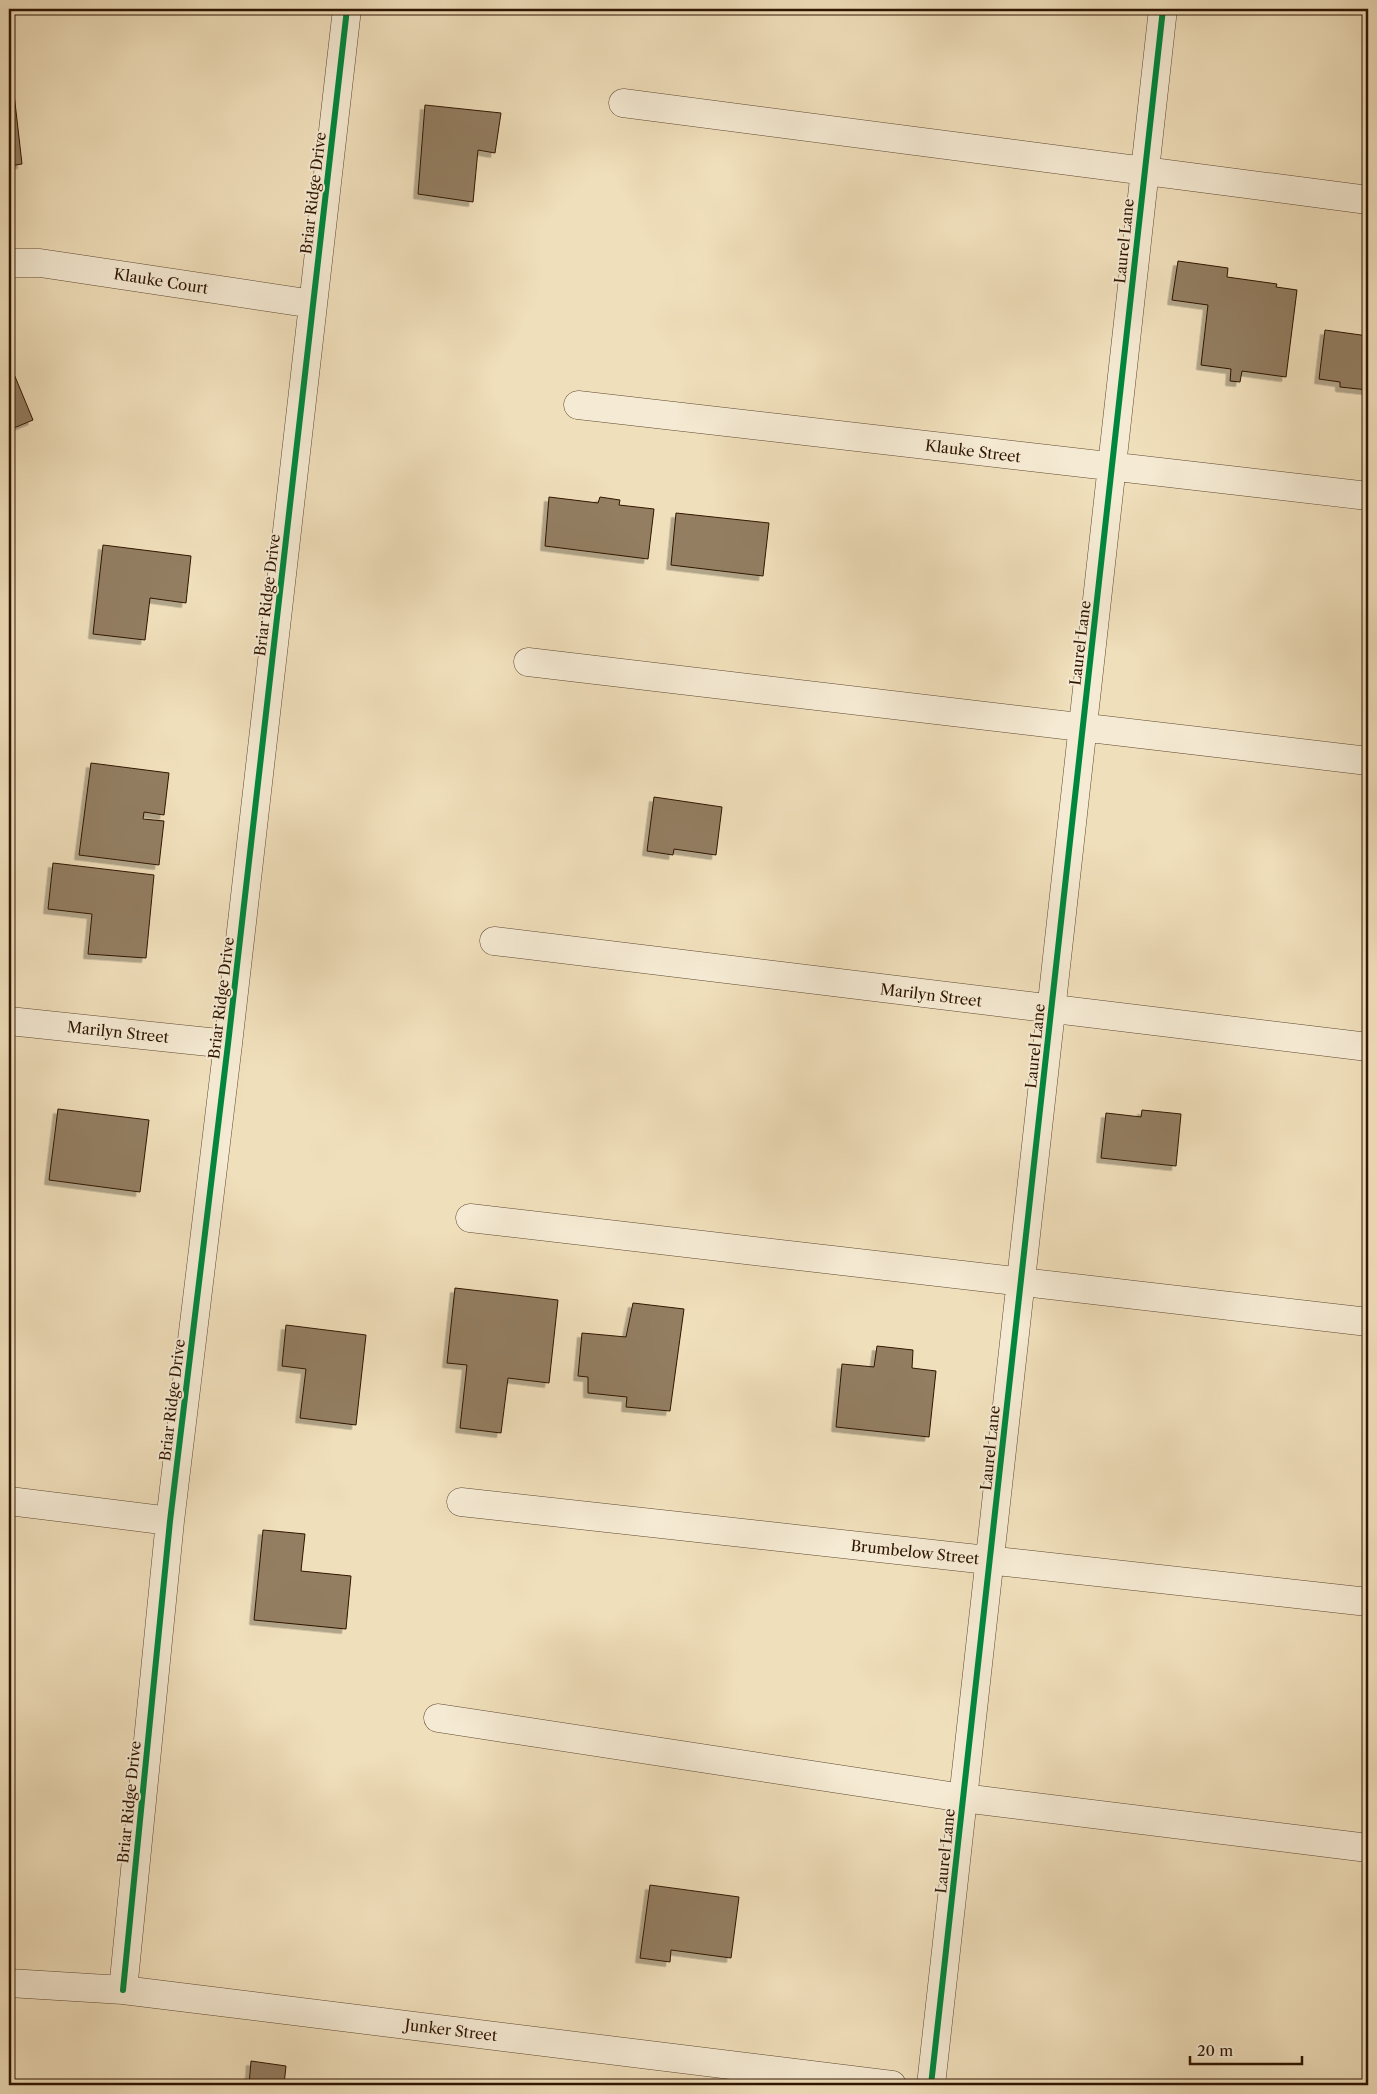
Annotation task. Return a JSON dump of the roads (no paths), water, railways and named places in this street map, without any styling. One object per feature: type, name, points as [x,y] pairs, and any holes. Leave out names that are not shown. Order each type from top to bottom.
[{"type":"street","name":"Briar Ridge Drive","points":[[123,1990],[170,1521],[228,1044],[347,9]]},
{"type":"street","name":"Laurel Lane","points":[[931,2085],[1163,9]]},
{"type":"street","points":[[622,103],[1368,200]]},
{"type":"street","name":"Klauke Court","points":[[9,263],[40,262],[313,304]]},
{"type":"street","name":"Klauke Street","points":[[578,406],[1368,496]]},
{"type":"street","points":[[528,662],[1368,761]]},
{"type":"street","name":"Marilyn Street","points":[[494,941],[1368,1047]]},
{"type":"street","name":"Marilyn Street","points":[[9,1021],[228,1044]]},
{"type":"street","points":[[470,1218],[1368,1322]]},
{"type":"street","points":[[9,1501],[170,1521]]},
{"type":"street","name":"Brumbelow Street","points":[[461,1502],[1368,1602]]},
{"type":"street","points":[[438,1718],[963,1798],[1368,1848]]},
{"type":"street","name":"Junker Street","points":[[9,1983],[123,1990],[892,2085]]}]
